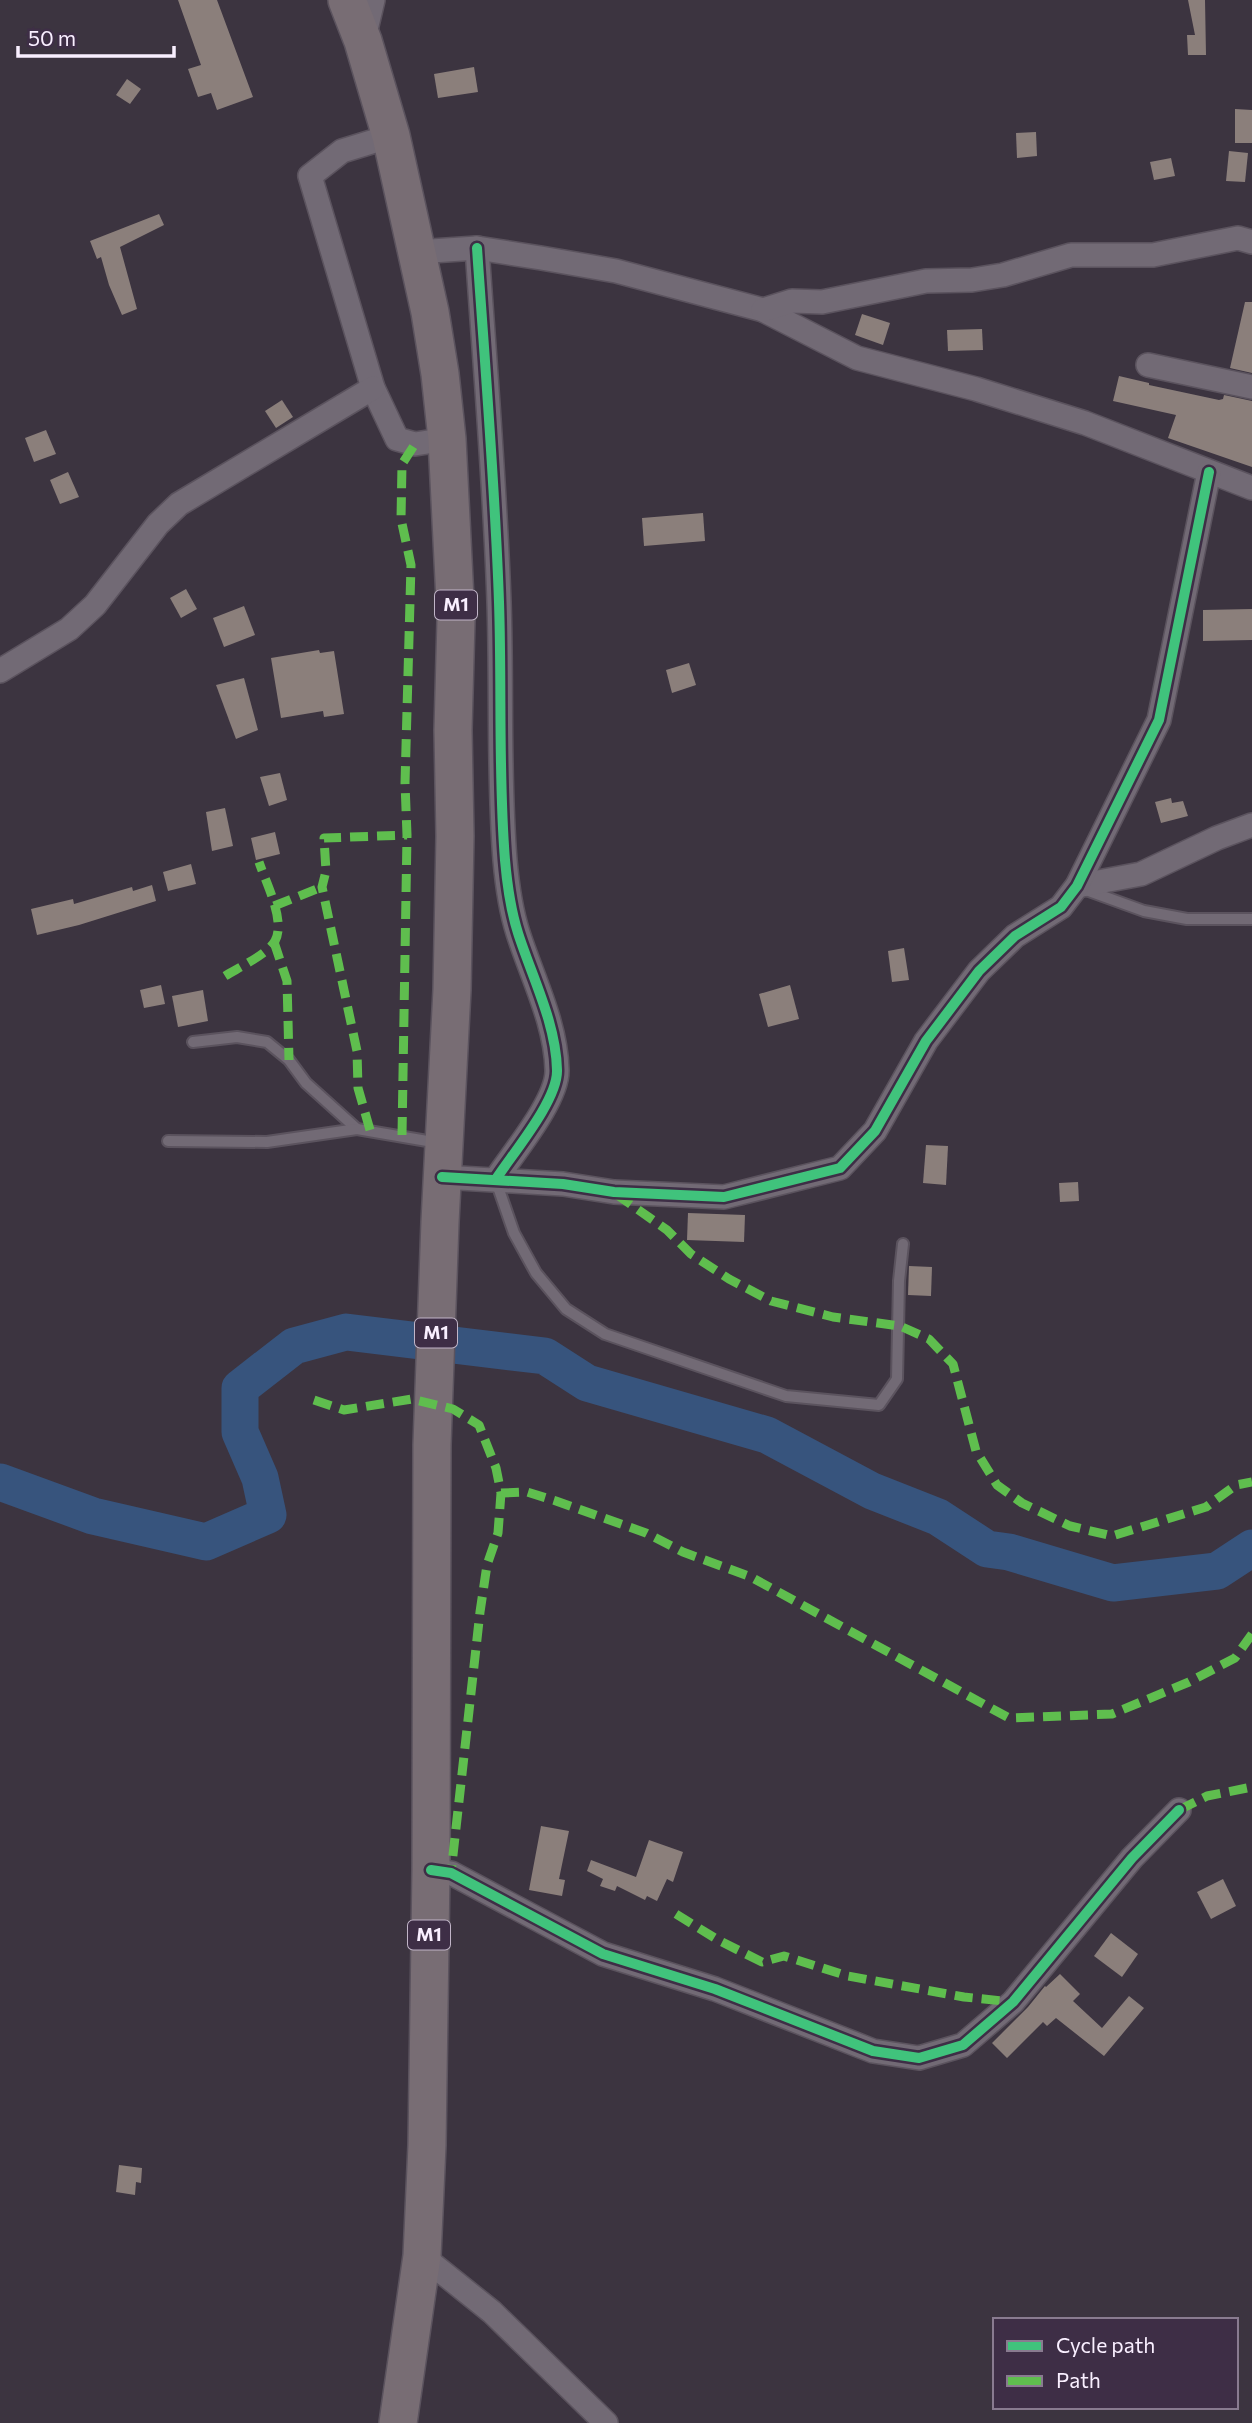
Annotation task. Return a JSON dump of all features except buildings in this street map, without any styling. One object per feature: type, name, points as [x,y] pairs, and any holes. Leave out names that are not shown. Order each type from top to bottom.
[{"type":"highway","name":"M1","points":[[347,0],[363,41],[391,136],[432,324],[447,439],[456,620],[452,977],[432,1445],[428,2096],[422,2256],[398,2423]]},
{"type":"street","points":[[363,41],[373,0]]},
{"type":"street","points":[[391,136],[342,151],[310,176],[373,388],[397,439],[415,444],[447,439]]},
{"type":"street","points":[[763,310],[792,301],[822,302],[926,281],[993,277],[1071,255],[1153,255],[1238,237],[1252,242]]},
{"type":"street","points":[[477,248],[496,503],[500,648],[499,762],[506,863],[517,931],[550,1030],[557,1072],[551,1097],[496,1179]]},
{"type":"street","points":[[416,252],[477,248],[616,271],[763,310],[858,358],[976,389],[1086,423],[1252,488]]},
{"type":"street","points":[[1148,365],[1252,387]]},
{"type":"street","points":[[0,671],[69,629],[95,605],[158,524],[179,504],[373,388]]},
{"type":"street","points":[[443,1160],[496,1179],[564,1184],[614,1192],[724,1197],[840,1168],[875,1131],[926,1041],[979,971],[1015,936],[1061,906],[1077,886],[1159,720],[1209,472]]},
{"type":"street","points":[[1077,886],[1141,874],[1217,838],[1252,825]]},
{"type":"street","points":[[431,1870],[451,1873],[603,1954],[715,1989],[873,2051],[919,2058],[963,2045],[1013,2002],[1132,1858],[1179,1810]]},
{"type":"street","points":[[422,2256],[492,2312],[606,2423]]},
{"type":"lane","points":[[1077,886],[1144,911],[1187,919],[1252,919]]},
{"type":"lane","points":[[193,1042],[237,1037],[267,1042],[289,1060],[306,1083],[357,1129],[443,1160]]},
{"type":"lane","points":[[167,1141],[267,1142],[357,1129]]},
{"type":"lane","points":[[496,1179],[514,1233],[536,1273],[566,1309],[605,1334],[786,1396],[879,1405],[897,1379],[899,1281],[903,1244]]},
{"type":"waterway","points":[[0,1482],[93,1516],[206,1542],[268,1515],[260,1478],[240,1432],[240,1388],[294,1346],[346,1332],[545,1356],[587,1383],[767,1435],[872,1491],[938,1517],[987,1549],[1009,1552],[1113,1583],[1217,1571],[1252,1548]]},
{"type":"marked path","points":[[402,1135],[407,835],[405,783],[411,565],[401,519],[402,464],[415,444]]},
{"type":"marked path","points":[[370,1130],[358,1088],[357,1051],[322,887],[326,871],[324,838],[407,835]]},
{"type":"marked path","points":[[225,976],[266,951],[278,933],[277,913],[259,862]]},
{"type":"marked path","points":[[274,906],[322,887]]},
{"type":"marked path","points":[[274,942],[287,981],[289,1060]]},
{"type":"marked path","points":[[616,1194],[667,1230],[691,1254],[729,1279],[771,1301],[833,1317],[900,1326],[929,1339],[953,1364],[976,1451],[997,1485],[1022,1503],[1070,1526],[1112,1536],[1206,1507],[1236,1485],[1252,1482]]},
{"type":"marked path","points":[[314,1400],[344,1410],[412,1399],[453,1409],[479,1425],[496,1468],[501,1493],[498,1533],[487,1565],[480,1612],[451,1873]]},
{"type":"marked path","points":[[501,1493],[527,1492],[556,1501],[646,1533],[683,1552],[751,1577],[1009,1718],[1112,1714],[1189,1682],[1235,1658],[1252,1634]]},
{"type":"marked path","points":[[1179,1810],[1207,1796],[1252,1787]]},
{"type":"marked path","points":[[676,1914],[718,1940],[762,1962],[784,1956],[848,1976],[964,1997],[1013,2002]]},
{"type":"cycle path","points":[[477,248],[497,558],[506,869],[516,924],[548,1018],[557,1070],[543,1111],[496,1179]]},
{"type":"cycle path","points":[[442,1177],[563,1184],[614,1192],[724,1197],[840,1168],[875,1131],[926,1041],[979,971],[1015,936],[1061,907],[1077,886],[1159,720],[1209,472]]},
{"type":"cycle path","points":[[431,1870],[451,1873],[603,1954],[715,1989],[873,2051],[919,2058],[963,2045],[1013,2002],[1132,1858],[1179,1810]]}]
